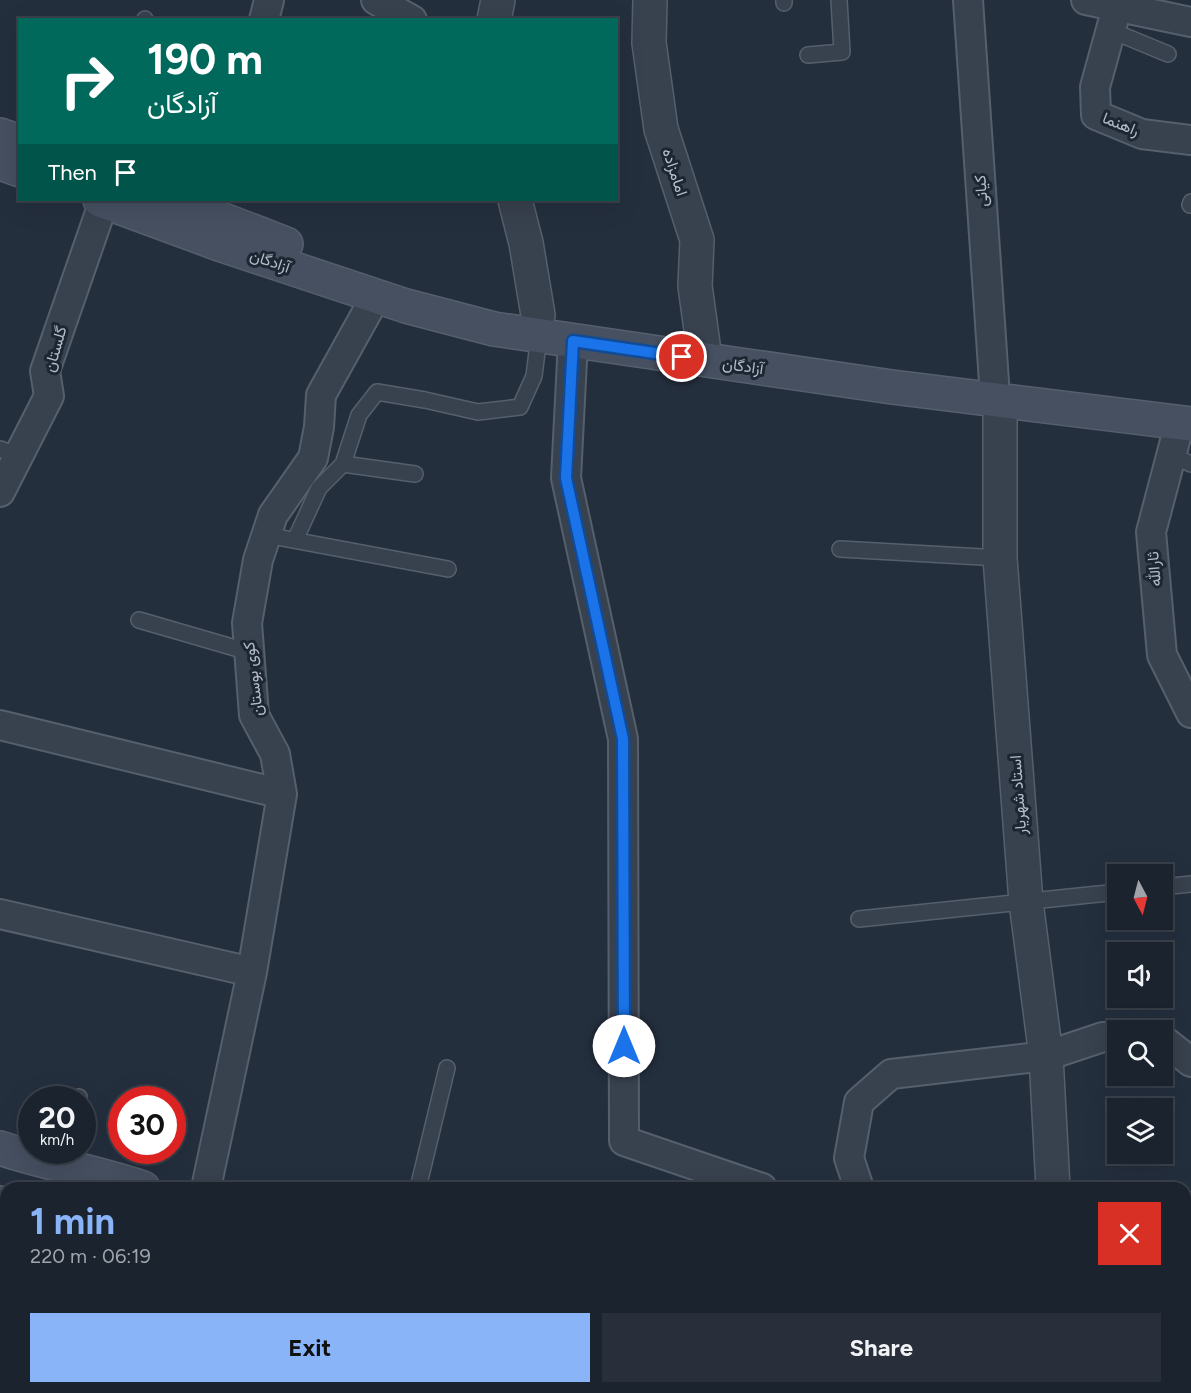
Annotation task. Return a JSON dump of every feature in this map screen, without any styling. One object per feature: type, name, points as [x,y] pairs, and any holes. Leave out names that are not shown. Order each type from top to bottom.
[{"type":"main road","points":[[0,135],[18,141]]},
{"type":"main road","points":[[0,163],[18,169]]},
{"type":"main road","name":"آزادگان","points":[[105,201],[376,296],[494,329],[538,325],[703,344],[997,391],[1187,418]]},
{"type":"main road","name":"آزادگان","points":[[178,201],[212,207],[386,283],[538,325],[573,341],[997,391]]},
{"type":"main road","points":[[0,1148],[18,1151]]},
{"type":"main road","points":[[71,1164],[125,1182]]},
{"type":"street","points":[[264,18],[269,0]]},
{"type":"street","points":[[376,0],[408,18]]},
{"type":"street","points":[[494,18],[498,0]]},
{"type":"street","name":"امامزاده","points":[[650,0],[650,43],[661,129],[697,240],[695,286],[703,344]]},
{"type":"street","name":"کیانی","points":[[968,0],[997,391]]},
{"type":"street","points":[[1086,0],[1115,12],[1191,22]]},
{"type":"street","name":"راهنما","points":[[1115,12],[1095,87],[1096,116],[1142,134],[1191,140]]},
{"type":"street","name":"گلستان","points":[[0,492],[9,453],[49,396],[45,371],[102,201]]},
{"type":"street","points":[[516,201],[526,243],[538,325]]},
{"type":"street","name":"کوی بوستان","points":[[207,1182],[252,972],[282,794],[275,754],[254,715],[247,623],[258,560],[273,515],[313,458],[319,427],[321,395],[376,296]]},
{"type":"street","points":[[573,341],[566,478],[623,739],[624,1141],[744,1182]]},
{"type":"street","name":"استاد شهریار","points":[[997,391],[1000,558],[1026,902],[1046,1056],[1053,1182]]},
{"type":"street","name":"ثارالله","points":[[1187,418],[1181,460],[1151,532],[1162,655],[1191,713]]},
{"type":"street","points":[[0,725],[282,794]]},
{"type":"street","points":[[0,914],[252,972]]},
{"type":"street","points":[[857,1182],[849,1158],[859,1101],[891,1074],[1046,1056],[1107,1036]]},
{"type":"street","points":[[1173,1048],[1191,1062]]},
{"type":"lane","points":[[808,55],[842,52],[839,0]]},
{"type":"lane","points":[[1115,12],[1168,54]]},
{"type":"lane","points":[[295,540],[319,488],[343,464],[359,415],[377,392],[478,412],[520,407],[534,376],[538,325]]},
{"type":"lane","points":[[343,464],[416,474]]},
{"type":"lane","points":[[266,535],[448,569]]},
{"type":"lane","points":[[840,549],[1000,558]]},
{"type":"lane","points":[[139,620],[249,652]]},
{"type":"lane","points":[[1173,886],[1191,884]]},
{"type":"lane","points":[[859,919],[1107,893]]},
{"type":"lane","points":[[419,1182],[447,1068]]},
{"type":"route","points":[[624,1046],[623,739],[566,478],[573,341],[682,357]]}]
